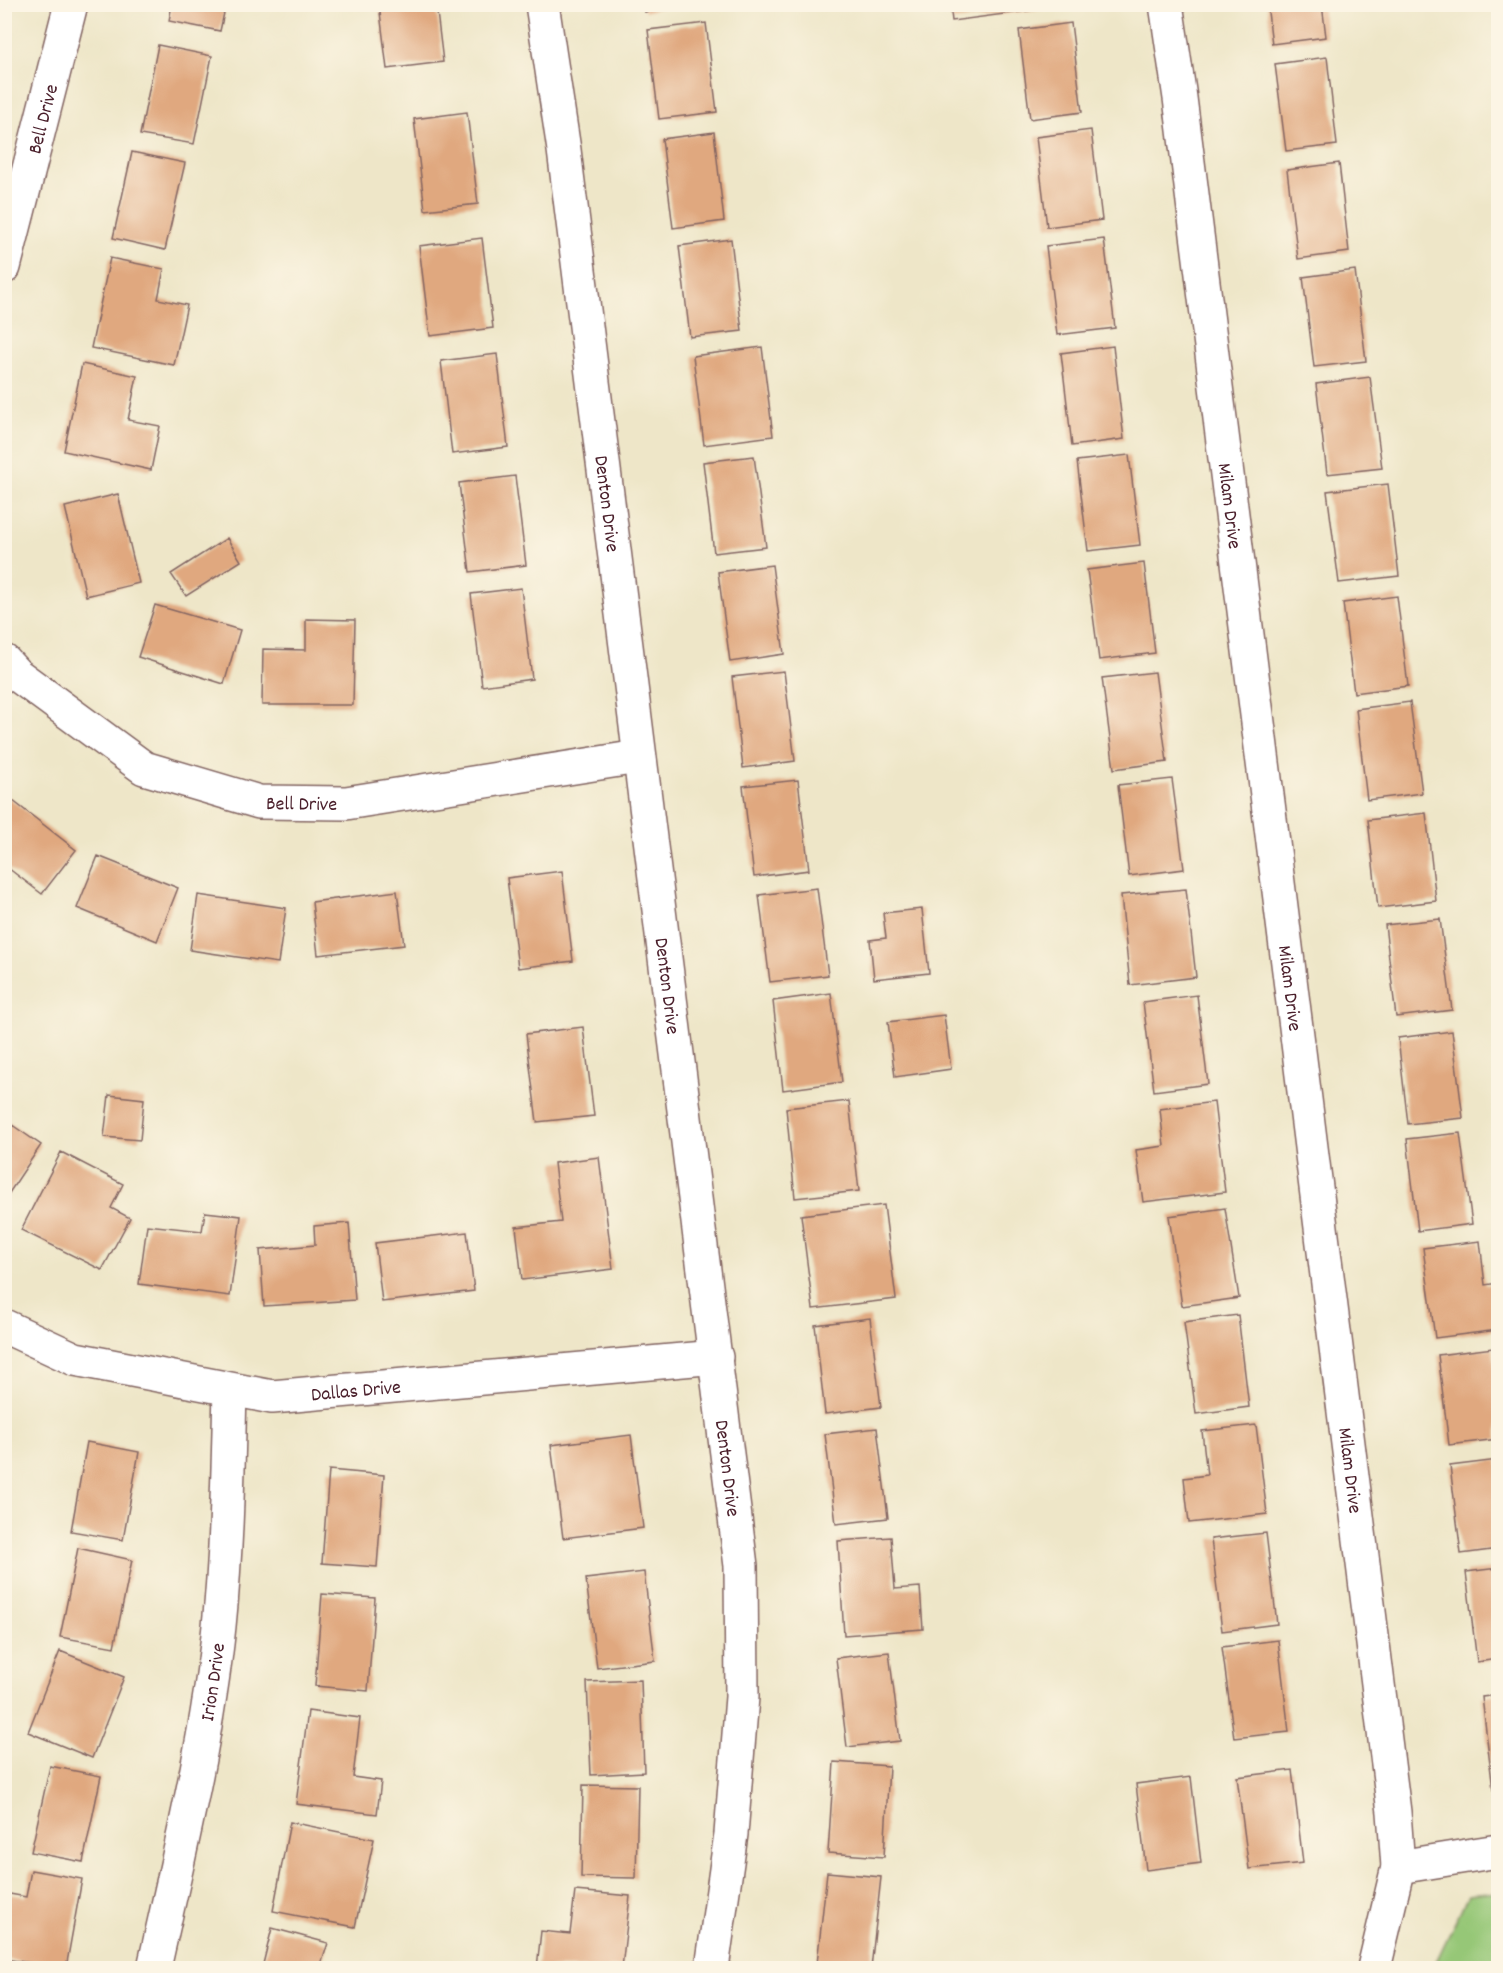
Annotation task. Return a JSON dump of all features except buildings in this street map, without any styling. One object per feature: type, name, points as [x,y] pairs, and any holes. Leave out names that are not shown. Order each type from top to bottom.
[{"type":"street","name":"Bell Drive","points":[[4,267],[71,4]]},
{"type":"street","name":"Denton Drive","points":[[542,4],[564,150],[638,757],[741,1566],[742,1697],[731,1834],[712,1968]]},
{"type":"street","name":"Milam Drive","points":[[1166,4],[1394,1812],[1398,1867],[1374,1968]]},
{"type":"street","name":"Bell Drive","points":[[4,661],[16,674],[144,768],[259,802],[346,802],[638,757]]},
{"type":"street","name":"Dallas Drive","points":[[4,1326],[75,1359],[272,1398],[716,1357]]},
{"type":"street","name":"Irion Drive","points":[[154,1968],[194,1786],[219,1626],[227,1532],[231,1390]]},
{"type":"street","points":[[1398,1867],[1498,1851]]},
{"type":"green space","points":[[1498,1892],[1498,1968],[1433,1968],[1468,1895]]}]
